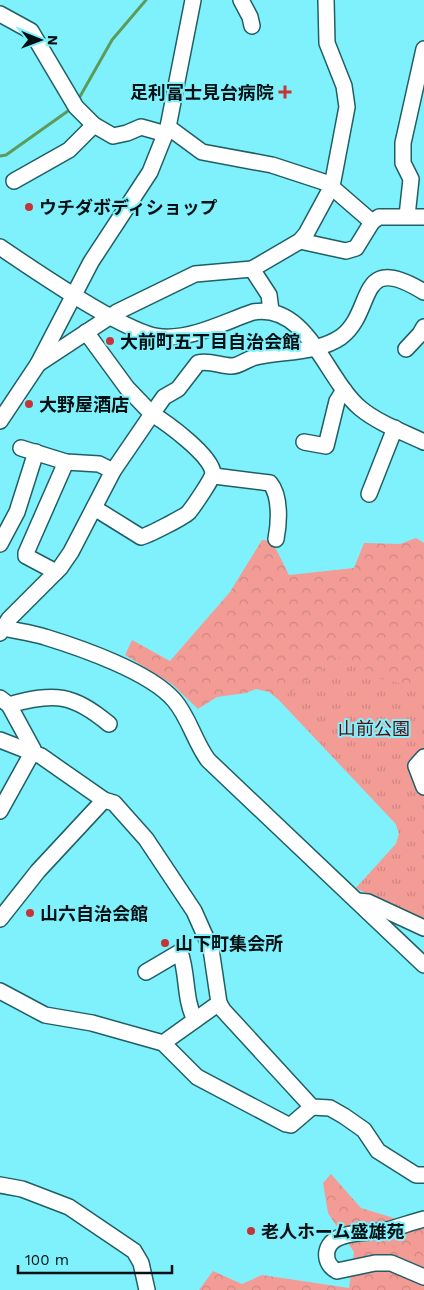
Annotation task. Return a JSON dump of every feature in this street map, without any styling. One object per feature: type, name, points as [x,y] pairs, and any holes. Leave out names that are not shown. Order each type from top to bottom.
[{"type":"street","points":[[0,420],[38,364],[73,293],[150,172],[167,130],[193,0]]},
{"type":"street","points":[[241,0],[250,17],[252,26]]},
{"type":"street","points":[[38,364],[111,316],[195,274],[252,269],[300,241],[315,220],[332,186],[347,107],[344,86],[327,43],[326,0]]},
{"type":"street","points":[[0,14],[31,31],[76,107],[94,125],[112,136],[127,133],[141,127],[167,130],[202,152],[272,165],[332,186],[335,192],[372,222]]},
{"type":"street","points":[[407,216],[411,179],[403,163],[403,143],[424,49]]},
{"type":"street","points":[[14,181],[69,150],[94,125]]},
{"type":"street","points":[[300,241],[346,251],[352,250],[356,248],[372,222],[378,217],[424,217]]},
{"type":"street","points":[[0,247],[134,329],[162,337],[186,336],[253,312],[271,311],[288,318],[315,347],[344,390],[359,407],[424,442]]},
{"type":"street","points":[[252,269],[269,295],[271,311]]},
{"type":"street","points":[[1,629],[56,572],[72,552],[96,509],[113,471],[164,397],[178,389],[200,362],[232,366],[256,357],[329,343],[347,331],[375,283],[396,278],[424,292]]},
{"type":"street","points":[[406,349],[424,327]]},
{"type":"street","points":[[86,332],[127,388],[152,414],[198,451],[211,467],[214,476]]},
{"type":"street","points":[[304,442],[326,446],[337,402],[344,390]]},
{"type":"street","points":[[370,494],[395,428]]},
{"type":"street","points":[[21,448],[66,462],[99,464],[113,471]]},
{"type":"street","points":[[0,544],[17,512],[36,452]]},
{"type":"street","points":[[56,572],[26,556],[26,554],[66,462]]},
{"type":"street","points":[[96,509],[137,534],[146,536],[189,512],[214,476]]},
{"type":"street","points":[[214,476],[270,484],[274,488],[279,524],[276,539]]},
{"type":"street","points":[[1,629],[44,636],[153,681],[175,700],[198,746],[208,760],[424,965]]},
{"type":"street","points":[[0,811],[32,754],[32,744],[5,701],[69,698],[109,724]]},
{"type":"street","points":[[0,740],[41,756],[104,800],[114,803],[146,838],[194,911],[211,949],[219,1003],[312,1107],[330,1108],[344,1116],[364,1130],[378,1151],[416,1175],[424,1175]]},
{"type":"street","points":[[424,757],[416,766],[424,787]]},
{"type":"street","points":[[0,919],[38,871],[104,800]]},
{"type":"street","points":[[356,901],[368,902],[424,928]]},
{"type":"street","points":[[146,972],[180,952],[186,976],[189,1006],[195,1020]]},
{"type":"street","points":[[0,991],[44,1015],[92,1022],[163,1043],[198,1077],[286,1124],[292,1125],[312,1107]]},
{"type":"street","points":[[163,1043],[219,1003]]},
{"type":"street","points":[[0,1186],[22,1190],[69,1207],[134,1251],[141,1262],[147,1290]]},
{"type":"street","points":[[424,1219],[387,1230],[346,1235],[335,1239],[327,1248],[328,1262],[337,1271],[375,1263],[391,1263],[424,1277]]},
{"type":"green space","points":[[416,538],[424,543],[424,751],[419,919],[356,888],[396,844],[399,834],[396,824],[279,700],[269,692],[256,689],[246,693],[217,697],[198,709],[172,684],[125,655],[132,640],[170,661],[230,592],[262,540],[272,541],[289,575],[354,568],[364,543],[400,544]]},
{"type":"green space","name":"山前公園","points":[[342,656],[381,679],[424,689],[424,923],[356,888],[396,844],[399,834],[396,824],[279,700]]},
{"type":"green space","points":[[331,1174],[361,1208],[410,1223],[424,1221],[424,1290],[199,1290],[213,1271],[242,1284],[262,1275],[349,1288],[354,1252],[328,1213],[323,1183]]},
{"type":"waterway","points":[[78,100],[112,40],[146,0]]},
{"type":"waterway","points":[[0,156],[6,155],[68,111]]},
{"type":"place","name":"足利富士見台病院","points":[[285,92]]},
{"type":"place","name":"ウチダボディショップ","points":[[29,207]]},
{"type":"place","name":"大前町五丁目自治会館","points":[[110,341]]},
{"type":"place","name":"大野屋酒店","points":[[29,404]]},
{"type":"place","name":"山六自治会館","points":[[30,913]]},
{"type":"place","name":"山下町集会所","points":[[165,943]]},
{"type":"place","name":"老人ホーム盛雄苑","points":[[251,1231]]}]
